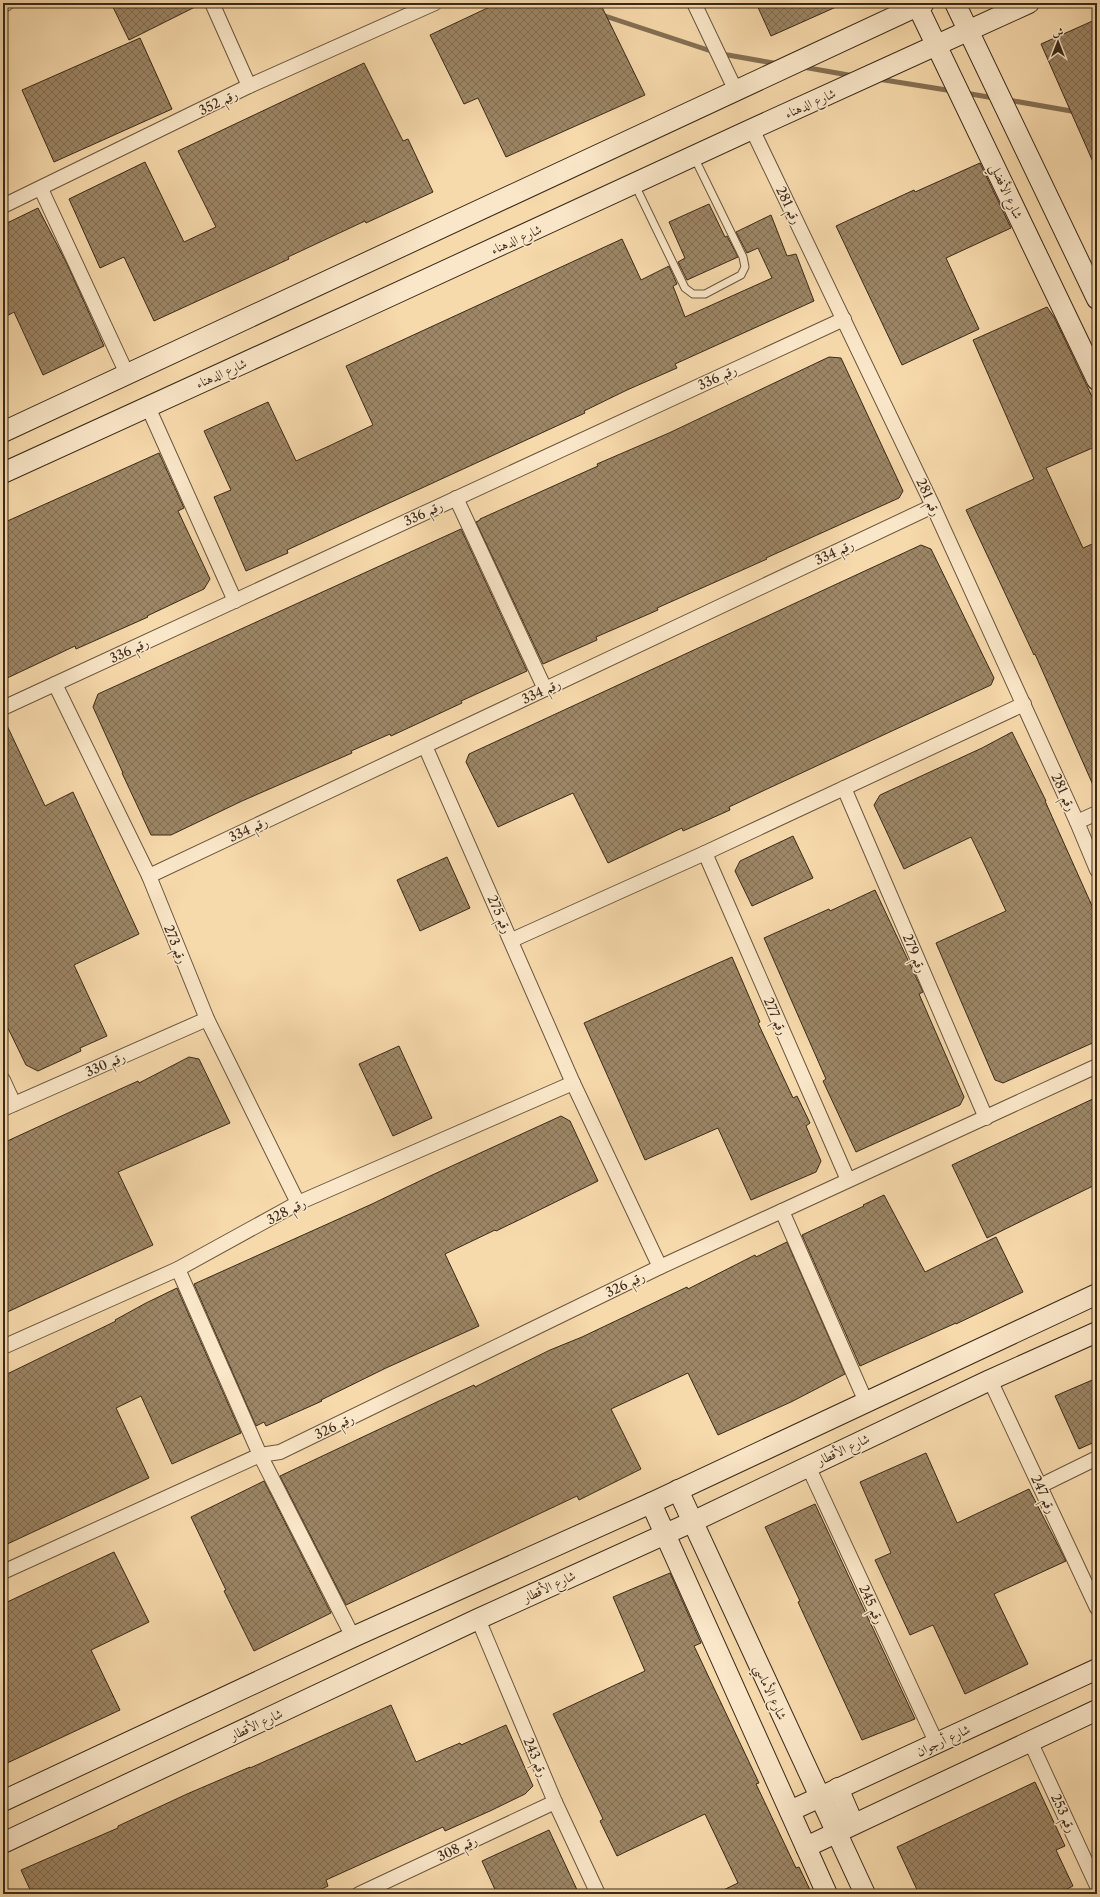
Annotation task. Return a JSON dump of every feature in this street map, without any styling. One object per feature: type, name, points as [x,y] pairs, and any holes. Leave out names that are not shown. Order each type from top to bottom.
[{"type":"street","points":[[3,5],[7,3]]},
{"type":"street","points":[[212,3],[250,86]]},
{"type":"street","name":"رقم 352","points":[[3,206],[41,189],[250,86],[435,3]]},
{"type":"street","points":[[694,3],[736,91]]},
{"type":"street","points":[[955,3],[1097,299]]},
{"type":"street","name":"شارع الدهناء","points":[[3,473],[635,185],[752,129],[938,46],[1029,3]]},
{"type":"street","points":[[3,432],[736,91],[919,4]]},
{"type":"street","name":"شارع الأفضلي","points":[[919,4],[1097,380]]},
{"type":"street","name":"رقم 281","points":[[752,129],[933,506],[1078,822],[1097,870]]},
{"type":"street","points":[[41,189],[127,374]]},
{"type":"street","name":"رقم 336","points":[[3,708],[844,319]]},
{"type":"street","points":[[148,407],[235,601]]},
{"type":"street","points":[[456,498],[545,689]]},
{"type":"street","name":"رقم 334","points":[[149,876],[933,506]]},
{"type":"street","name":"رقم 273","points":[[54,684],[149,876],[207,1019],[298,1203]]},
{"type":"street","points":[[512,940],[704,853],[1024,704]]},
{"type":"street","name":"رقم 275","points":[[425,746],[512,940],[573,1083],[660,1266]]},
{"type":"street","name":"رقم 279","points":[[844,788],[986,1118]]},
{"type":"street","points":[[1078,822],[1097,813]]},
{"type":"street","name":"رقم 277","points":[[704,853],[848,1180]]},
{"type":"street","name":"رقم 330","points":[[8,1106],[207,1019]]},
{"type":"street","name":"رقم 326","points":[[3,1572],[260,1455],[280,1452],[660,1266],[1097,1066]]},
{"type":"street","points":[[3,1080],[8,1106]]},
{"type":"street","name":"رقم 328","points":[[3,1347],[178,1269],[298,1203],[573,1083]]},
{"type":"street","points":[[782,1211],[866,1402]]},
{"type":"street","points":[[178,1269],[260,1455],[353,1637]]},
{"type":"street","points":[[3,1801],[353,1637],[650,1503],[1097,1294]]},
{"type":"street","name":"شارع الأقطار","points":[[3,1843],[478,1619],[692,1522],[990,1380],[1097,1332]]},
{"type":"street","name":"رقم 247","points":[[990,1380],[1097,1608]]},
{"type":"street","points":[[1040,1486],[1097,1458]]},
{"type":"street","name":"رقم 245","points":[[808,1466],[936,1742]]},
{"type":"street","name":"شارع الأماسي","points":[[678,1490],[820,1797],[844,1828],[865,1894]]},
{"type":"street","points":[[650,1503],[665,1533],[827,1894]]},
{"type":"street","name":"رقم 243","points":[[478,1619],[555,1802],[598,1894]]},
{"type":"street","name":"شارع أرجوان","points":[[790,1811],[936,1742],[1097,1670]]},
{"type":"street","points":[[806,1847],[1097,1710]]},
{"type":"street","name":"رقم 253","points":[[1030,1741],[1097,1886]]},
{"type":"street","points":[[838,1788],[844,1828]]},
{"type":"street","name":"رقم 308","points":[[368,1892],[555,1802]]},
{"type":"lane","points":[[635,185],[686,288],[693,294],[705,294],[741,275],[744,267],[744,257],[694,157]]},
{"type":"building","points":[[111,3],[203,3],[129,40]]},
{"type":"building","points":[[498,3],[600,3],[645,95],[506,157],[478,98],[464,104],[430,35]]},
{"type":"building","points":[[756,3],[845,3],[771,36]]},
{"type":"building","points":[[1097,19],[1097,171],[1041,44]]},
{"type":"building","points":[[140,38],[172,109],[54,162],[22,90]]},
{"type":"building","points":[[364,63],[403,141],[408,139],[433,192],[366,223],[365,221],[288,257],[289,259],[154,321],[124,257],[100,268],[69,199],[145,162],[184,242],[216,227],[178,151]]},
{"type":"building","points":[[980,163],[1011,228],[946,258],[979,329],[902,365],[836,226],[914,190],[915,192]]},
{"type":"building","points":[[709,204],[725,237],[727,236],[738,257],[687,280],[678,262],[685,258],[669,222]]},
{"type":"building","points":[[38,208],[67,264],[104,346],[43,375],[14,312],[3,318],[3,225]]},
{"type":"building","points":[[771,215],[787,256],[796,254],[814,301],[675,364],[677,368],[584,411],[585,413],[287,550],[288,553],[246,571],[214,497],[231,490],[204,431],[268,402],[296,461],[329,446],[373,425],[346,366],[622,239],[641,280],[669,266],[677,284],[673,286],[685,317],[772,278],[758,248],[747,253],[736,232]]},
{"type":"building","points":[[1047,307],[1054,317],[1097,407],[1097,446],[1046,468],[1083,548],[1097,542],[1097,794],[1035,654],[1034,655],[966,510],[1034,479],[973,340]]},
{"type":"building","points":[[829,357],[841,358],[903,491],[899,498],[657,608],[658,610],[596,637],[597,640],[543,664],[476,522],[598,466],[597,464],[669,433]]},
{"type":"building","points":[[159,453],[184,508],[178,511],[210,579],[204,589],[147,616],[148,617],[76,649],[75,646],[3,680],[3,523]]},
{"type":"building","points":[[461,529],[527,671],[461,701],[462,703],[391,736],[390,734],[351,751],[352,753],[242,801],[171,835],[151,835],[93,707],[98,694]]},
{"type":"building","points":[[921,545],[931,549],[994,678],[991,685],[729,807],[730,810],[683,831],[682,828],[608,863],[573,793],[498,827],[466,762],[469,754]]},
{"type":"building","points":[[3,717],[45,806],[73,792],[139,934],[74,965],[107,1036],[80,1048],[81,1051],[38,1071],[26,1065],[3,1018]]},
{"type":"building","points":[[1012,732],[1046,801],[1097,917],[1097,1041],[1003,1083],[995,1080],[936,943],[1006,911],[971,837],[904,869],[874,805],[880,795],[982,748]]},
{"type":"building","points":[[793,836],[813,878],[752,906],[735,871],[740,861]]},
{"type":"building","points":[[447,857],[470,908],[420,931],[397,880]]},
{"type":"building","points":[[875,890],[923,992],[919,994],[964,1097],[960,1105],[856,1152],[823,1081],[826,1079],[764,938],[829,909],[830,911]]},
{"type":"building","points":[[732,957],[760,1022],[758,1023],[793,1098],[797,1096],[810,1123],[806,1126],[821,1161],[816,1172],[751,1200],[718,1128],[645,1160],[584,1023]]},
{"type":"building","points":[[399,1046],[432,1118],[393,1136],[359,1064]]},
{"type":"building","points":[[189,1057],[199,1059],[230,1123],[118,1172],[153,1245],[3,1314],[3,1143],[138,1081],[139,1083]]},
{"type":"building","points":[[1097,1097],[1097,1184],[987,1238],[952,1165]]},
{"type":"building","points":[[561,1116],[570,1121],[598,1181],[496,1231],[495,1230],[445,1254],[479,1326],[386,1368],[321,1400],[322,1401],[266,1426],[264,1422],[256,1426],[194,1284],[372,1204]]},
{"type":"building","points":[[884,1195],[925,1272],[996,1237],[1023,1292],[956,1324],[860,1366],[802,1235]]},
{"type":"building","points":[[787,1242],[845,1374],[791,1402],[718,1435],[688,1373],[611,1409],[641,1469],[579,1500],[577,1496],[346,1605],[280,1476],[474,1385],[475,1387],[550,1350],[582,1337],[687,1287],[688,1289],[755,1255],[756,1257]]},
{"type":"building","points":[[177,1288],[241,1433],[172,1464],[141,1396],[116,1408],[149,1478],[3,1546],[3,1376],[116,1321],[115,1320],[146,1303]]},
{"type":"building","points":[[1097,1378],[1097,1441],[1079,1449],[1055,1396]]},
{"type":"building","points":[[926,1453],[957,1523],[1029,1489],[1066,1561],[994,1594],[1028,1664],[965,1694],[933,1625],[910,1635],[875,1560],[891,1553],[860,1482]]},
{"type":"building","points":[[264,1481],[331,1613],[254,1651],[224,1591],[226,1590],[191,1517]]},
{"type":"building","points":[[815,1504],[915,1719],[862,1740],[765,1527]]},
{"type":"building","points":[[114,1552],[149,1622],[91,1650],[120,1710],[3,1765],[3,1604]]},
{"type":"building","points":[[670,1573],[701,1643],[694,1646],[759,1783],[756,1784],[796,1868],[799,1867],[812,1894],[715,1894],[738,1883],[705,1814],[617,1856],[600,1821],[603,1819],[553,1714],[645,1671],[613,1597]]},
{"type":"building","points":[[391,1705],[416,1762],[460,1743],[461,1745],[506,1725],[533,1786],[525,1794],[490,1811],[445,1831],[443,1827],[326,1880],[328,1886],[311,1894],[32,1894],[21,1870],[118,1828],[118,1826],[187,1794],[250,1768]]},
{"type":"building","points":[[1035,1782],[1065,1846],[1056,1850],[1073,1886],[1057,1894],[919,1894],[897,1847]]},
{"type":"building","points":[[549,1830],[579,1894],[497,1894],[482,1861]]},
{"type":"waterway","points":[[602,15],[714,52]]},
{"type":"waterway","points":[[722,54],[779,64]]},
{"type":"waterway","points":[[803,67],[854,76]]},
{"type":"waterway","points":[[878,79],[953,91]]},
{"type":"waterway","points":[[965,93],[994,98]]},
{"type":"waterway","points":[[1008,100],[1077,112]]}]
